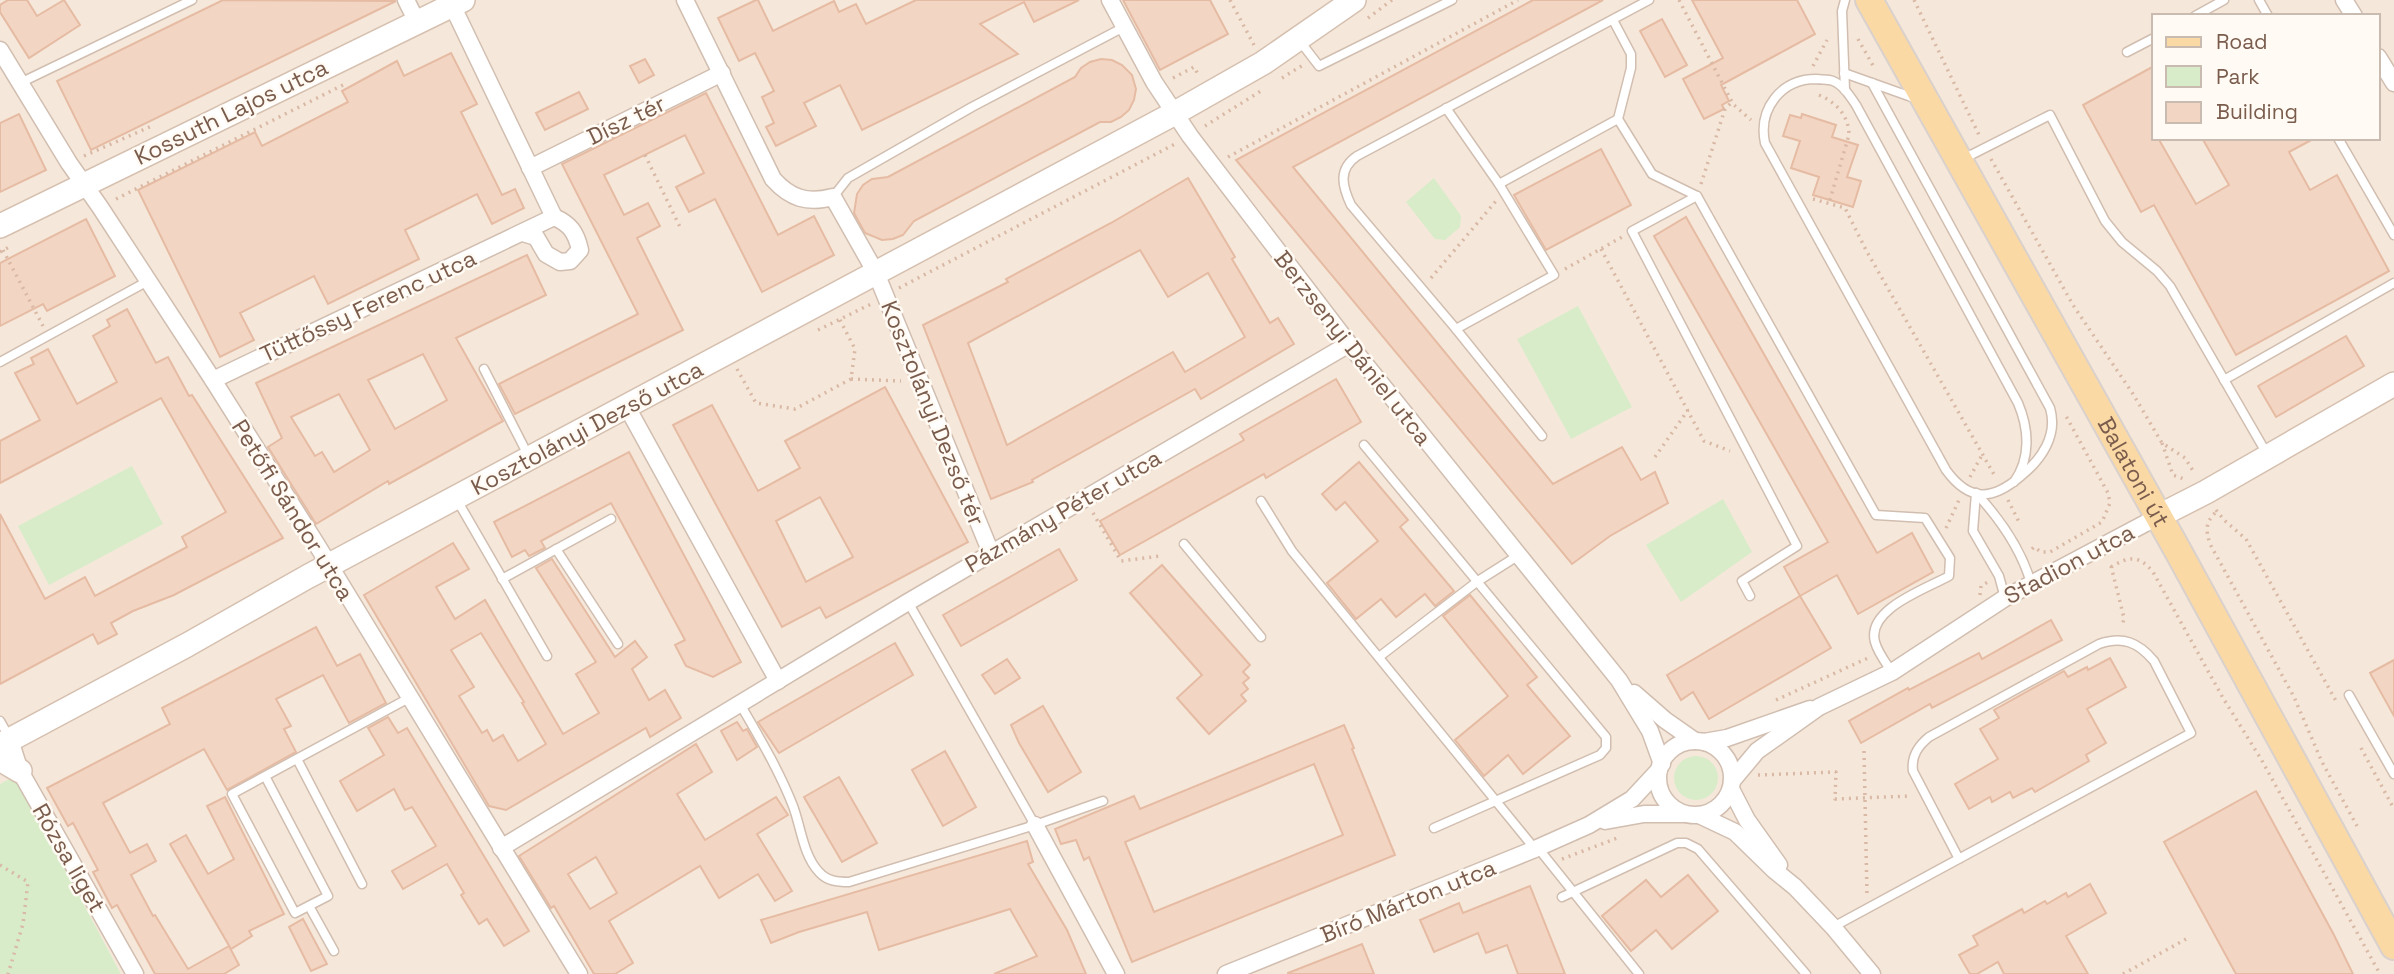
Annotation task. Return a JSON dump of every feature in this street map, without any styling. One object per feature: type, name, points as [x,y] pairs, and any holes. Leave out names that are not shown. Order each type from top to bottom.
[{"type":"main road","name":"Kosztolányi Dezső utca","points":[[3,741],[187,645],[329,565],[1174,113],[1263,63],[1354,0]]},
{"type":"main road","name":"Balatoni út","points":[[1869,0],[2159,516],[2394,946]]},
{"type":"main road","name":"Kossuth Lajos utca","points":[[0,226],[457,3]]},
{"type":"main road","name":"Stadion utca","points":[[2159,516],[2394,384]]},
{"type":"main road","points":[[3,741],[20,771]]},
{"type":"street","points":[[406,0],[417,22]]},
{"type":"street","points":[[685,0],[773,179],[787,193],[802,200],[833,197]]},
{"type":"street","name":"Berzsenyi Dániel utca","points":[[1110,0],[1154,82],[1190,136],[1349,344],[1619,680],[1650,731],[1661,767]]},
{"type":"street","points":[[457,3],[554,217],[566,222],[577,235],[580,250],[570,261],[560,262],[546,254],[537,237],[523,233]]},
{"type":"street","name":"Petőfi Sándor utca","points":[[0,50],[83,184],[213,380],[329,565],[579,974]]},
{"type":"street","points":[[2380,60],[2394,83]]},
{"type":"street","name":"Dísz tér","points":[[530,168],[722,73]]},
{"type":"street","name":"Kosztolányi Dezső tér","points":[[833,197],[876,273],[991,553]]},
{"type":"street","name":"Tüttőssy Ferenc utca","points":[[213,380],[554,217]]},
{"type":"street","name":"Pázmány Péter utca","points":[[501,848],[908,602],[1349,344]]},
{"type":"street","points":[[627,407],[778,681]]},
{"type":"street","name":"Stadion utca","points":[[1699,742],[1727,738],[1819,707],[1892,672],[2005,598],[2159,516]]},
{"type":"street","name":"Berzsenyi Dániel utca","points":[[1619,680],[1657,713],[1699,742]]},
{"type":"street","name":"Stadion utca","points":[[1731,785],[1757,751],[1819,707]]},
{"type":"street","points":[[1794,887],[1748,820],[1731,785],[1730,766],[1723,753],[1699,742],[1678,745],[1666,756],[1661,767],[1659,784],[1664,797],[1674,808],[1735,832],[1833,927],[1872,974]]},
{"type":"street","name":"Bíró Márton utca","points":[[1226,974],[1266,967],[1589,825],[1632,799],[1661,767]]},
{"type":"street","name":"Rózsa liget","points":[[20,771],[135,974]]},
{"type":"street","points":[[1692,814],[1716,808],[1725,800],[1731,785]]},
{"type":"street","name":"Bíró Márton utca","points":[[1589,825],[1644,814],[1692,814]]},
{"type":"street","points":[[1035,825],[1116,974]]},
{"type":"lane","points":[[20,83],[192,0]]},
{"type":"lane","points":[[1299,40],[1319,66],[1452,0]]},
{"type":"lane","points":[[1542,436],[1351,205],[1345,191],[1343,171],[1349,161],[1357,156],[1649,0]]},
{"type":"lane","points":[[1845,0],[1842,11],[1845,90]]},
{"type":"lane","points":[[2199,14],[2224,0]]},
{"type":"lane","points":[[1502,188],[1618,119],[1631,68],[1631,54],[1613,20]]},
{"type":"lane","points":[[833,197],[848,178],[972,107],[1124,27]]},
{"type":"lane","points":[[2127,52],[2152,39]]},
{"type":"lane","points":[[1844,73],[1925,102]]},
{"type":"lane","points":[[1872,83],[2050,408],[2053,425],[2046,448],[2027,471],[2014,482],[2003,490],[1976,494],[1964,489],[1946,470],[1765,143],[1762,130],[1766,113],[1776,96],[1791,84],[1805,79],[1830,80],[1845,90],[1856,105],[2024,416],[2025,461],[2014,482]]},
{"type":"lane","points":[[1446,108],[1502,188],[1553,275],[1456,330]]},
{"type":"lane","points":[[1958,162],[2050,115],[2105,221],[2122,242],[2157,271],[2170,286],[2269,456]]},
{"type":"lane","points":[[1618,119],[1652,174],[1697,196],[1876,515],[1925,518],[1950,558],[1949,576],[1880,617],[1874,640],[1892,672]]},
{"type":"lane","points":[[2340,140],[2394,234]]},
{"type":"lane","points":[[1697,196],[1633,231],[1797,546],[1742,581],[1750,596]]},
{"type":"lane","points":[[0,362],[148,281]]},
{"type":"lane","points":[[2224,380],[2394,283]]},
{"type":"lane","points":[[484,369],[530,459]]},
{"type":"lane","points":[[1364,445],[1606,737],[1606,748],[1600,755],[1434,828]]},
{"type":"lane","points":[[1976,494],[1993,513],[2025,562],[2031,583]]},
{"type":"lane","points":[[1976,494],[1973,531],[1999,576],[2005,598]]},
{"type":"lane","points":[[456,498],[547,656]]},
{"type":"lane","points":[[1261,501],[1292,551],[1639,974]]},
{"type":"lane","points":[[502,579],[611,519]]},
{"type":"lane","points":[[1184,544],[1261,637]]},
{"type":"lane","points":[[556,549],[618,644]]},
{"type":"lane","points":[[1380,657],[1478,582],[1519,555]]},
{"type":"lane","points":[[908,602],[1035,825]]},
{"type":"lane","points":[[1833,927],[1867,909],[2191,733],[2154,661],[2137,645],[2120,639],[2099,644],[1929,737],[1916,751],[1912,765],[1924,795],[1959,859]]},
{"type":"lane","points":[[2349,695],[2394,774]]},
{"type":"lane","points":[[265,776],[327,896],[295,913],[232,794],[265,776],[297,759],[409,698]]},
{"type":"lane","points":[[740,704],[793,805],[810,859],[820,874],[832,881],[849,882],[1035,825],[1103,801]]},
{"type":"lane","points":[[297,759],[362,884]]},
{"type":"lane","points":[[1562,897],[1677,843],[1686,843],[1698,849],[1806,974]]},
{"type":"lane","points":[[309,906],[334,951]]},
{"type":"path","points":[[1230,0],[1263,63]]},
{"type":"path","points":[[1228,158],[1517,0]]},
{"type":"path","points":[[1679,0],[1732,102],[1762,130]]},
{"type":"path","points":[[1914,0],[1985,148],[2073,306],[2133,394],[2162,443],[2173,475],[2206,492]]},
{"type":"path","points":[[1829,32],[1827,42],[1805,79],[1809,90],[1828,99],[1842,112],[1849,128],[1829,203]]},
{"type":"path","points":[[1165,82],[1194,67],[1209,93]]},
{"type":"path","points":[[100,207],[349,82]]},
{"type":"path","points":[[1697,196],[1725,109],[1732,102]]},
{"type":"path","points":[[645,155],[680,227]]},
{"type":"path","points":[[1421,290],[1502,188]]},
{"type":"path","points":[[1806,198],[1845,208],[2021,526]]},
{"type":"path","points":[[1553,275],[1633,231]]},
{"type":"path","points":[[14,244],[1,251],[48,335]]},
{"type":"path","points":[[1601,249],[1704,441],[1751,459]]},
{"type":"path","points":[[828,298],[855,349],[850,379]]},
{"type":"path","points":[[728,352],[756,402],[795,409],[850,379],[919,382]]},
{"type":"path","points":[[1655,457],[1688,410]]},
{"type":"path","points":[[2162,443],[2185,458],[2206,492],[2246,539],[2341,711]]},
{"type":"path","points":[[1969,478],[1982,455]]},
{"type":"path","points":[[2206,492],[2209,519],[2206,529],[2210,544],[2294,697],[2322,762],[2361,834]]},
{"type":"path","points":[[1085,498],[1121,561],[1161,556]]},
{"type":"path","points":[[2027,537],[2041,552],[2050,551],[2102,522],[2108,511]]},
{"type":"path","points":[[2025,562],[2034,547]]},
{"type":"path","points":[[2120,639],[2124,618],[2111,567],[2124,559],[2134,559],[2144,562],[2152,572],[2223,698],[2261,759],[2380,974]]},
{"type":"path","points":[[1980,596],[1981,586],[1999,576]]},
{"type":"path","points":[[1772,702],[1861,660],[1881,655]]},
{"type":"path","points":[[2361,748],[2394,809]]},
{"type":"path","points":[[1864,751],[1867,909]]},
{"type":"path","points":[[1751,776],[1836,772],[1835,799],[1924,795]]},
{"type":"path","points":[[0,865],[28,882],[23,924],[8,974]]},
{"type":"path","points":[[2123,974],[2188,939]]},
{"type":"shaded area","points":[[0,0],[2394,0],[2394,974],[121,974],[15,777],[0,784]]},
{"type":"green space","points":[[1434,178],[1461,216],[1460,227],[1445,240],[1435,239],[1406,202]]},
{"type":"green space","points":[[1578,306],[1632,407],[1571,439],[1517,339]]},
{"type":"green space","points":[[132,466],[163,524],[49,585],[18,526]]},
{"type":"green space","points":[[1723,499],[1752,552],[1681,602],[1646,545]]},
{"type":"green space","points":[[1696,756],[1712,762],[1718,778],[1712,794],[1696,800],[1680,794],[1674,778],[1680,762]]},
{"type":"green space","points":[[15,776],[121,974],[0,974],[0,784]]},
{"type":"building","points":[[8,0],[27,0],[37,16],[64,0],[80,25],[29,58],[0,12],[0,5]]},
{"type":"building","points":[[223,0],[396,1],[91,150],[57,81]]},
{"type":"building","points":[[756,0],[773,31],[834,1],[839,12],[856,4],[866,24],[916,0],[1079,0],[1034,22],[1024,2],[980,24],[1018,54],[862,130],[840,85],[804,103],[816,126],[776,146],[766,127],[774,123],[762,97],[774,91],[755,53],[739,61],[718,18]]},
{"type":"building","points":[[1123,0],[1210,0],[1228,34],[1160,70]]},
{"type":"building","points":[[1533,0],[1603,0],[1293,167],[1553,484],[1622,447],[1641,480],[1655,472],[1668,503],[1610,536],[1572,564],[1236,160]]},
{"type":"building","points":[[1692,0],[1797,0],[1815,34],[1721,85],[1729,101],[1722,105],[1724,109],[1704,119],[1683,79],[1723,58]]},
{"type":"building","points":[[1662,19],[1687,65],[1665,77],[1640,31]]},
{"type":"building","points":[[451,53],[477,104],[461,112],[502,195],[515,189],[524,208],[492,224],[477,194],[405,230],[419,259],[328,304],[314,276],[240,313],[254,340],[220,357],[138,190],[255,132],[262,146],[348,102],[342,91],[397,61],[404,76]]},
{"type":"building","points":[[645,59],[654,75],[639,83],[630,66]]},
{"type":"building","points":[[1101,59],[1122,65],[1132,75],[1136,89],[1134,100],[1129,110],[1121,117],[1111,122],[1100,122],[914,221],[903,235],[882,240],[865,233],[854,213],[857,194],[863,185],[872,179],[888,177],[1075,77],[1081,68]]},
{"type":"building","points":[[2152,67],[2152,140],[2159,140],[2196,204],[2229,185],[2203,140],[2311,140],[2289,152],[2310,190],[2337,175],[2389,271],[2236,355],[2154,205],[2141,212],[2083,105]]},
{"type":"building","points":[[579,92],[588,109],[545,130],[536,113]]},
{"type":"building","points":[[706,93],[778,235],[814,216],[834,255],[762,292],[715,199],[689,212],[676,187],[704,173],[685,135],[604,175],[624,215],[648,203],[660,226],[637,238],[683,330],[515,414],[499,384],[638,314],[562,164]]},
{"type":"building","points":[[19,114],[46,170],[0,192],[0,123]]},
{"type":"building","points":[[1802,114],[1836,125],[1832,137],[1858,145],[1847,177],[1861,181],[1853,207],[1813,195],[1819,177],[1791,168],[1800,141],[1783,136],[1790,115],[1801,118]]},
{"type":"building","points":[[1601,149],[1631,205],[1546,250],[1514,195]]},
{"type":"building","points":[[1188,178],[1270,323],[1278,318],[1294,344],[1201,399],[1195,389],[1032,480],[1033,482],[991,499],[923,325],[1008,282],[1006,279]],"holes":[[[1140,250],[1168,297],[1208,273],[1245,337],[1185,372],[1173,352],[1007,445],[968,343]]]},
{"type":"building","points":[[1686,217],[1877,553],[1912,533],[1933,572],[1858,614],[1837,575],[1800,596],[1784,567],[1828,542],[1654,236]]},
{"type":"building","points":[[86,219],[115,276],[47,311],[43,304],[0,326],[0,263]]},
{"type":"building","points":[[527,255],[546,295],[456,338],[503,421],[389,484],[388,481],[316,524],[268,447],[282,438],[256,383]],"holes":[[[423,354],[447,400],[395,429],[368,380]],[[339,394],[370,450],[334,472],[322,452],[315,456],[291,417]]]},
{"type":"building","points":[[127,309],[156,363],[168,357],[189,396],[192,395],[283,538],[174,595],[111,623],[117,634],[98,644],[93,634],[0,684],[0,514],[45,599],[85,577],[95,596],[187,547],[182,537],[226,512],[161,398],[0,483],[0,441],[40,420],[15,373],[34,364],[31,358],[48,349],[77,404],[117,382],[93,336],[110,326],[107,320]]},
{"type":"building","points":[[2346,336],[2364,366],[2276,417],[2258,386]]},
{"type":"building","points":[[1336,379],[1361,422],[1266,478],[1264,474],[1120,555],[1100,521],[1244,440],[1240,434]]},
{"type":"building","points":[[885,387],[968,542],[826,618],[820,607],[782,627],[673,425],[712,405],[758,491],[800,468],[785,441]],"holes":[[[820,497],[853,557],[806,582],[776,521]]]},
{"type":"building","points":[[629,452],[741,662],[713,677],[686,666],[675,645],[685,640],[611,503],[541,541],[545,548],[529,556],[525,550],[512,557],[494,522]]},
{"type":"building","points":[[1359,462],[1408,520],[1400,527],[1454,591],[1435,606],[1425,594],[1396,617],[1381,599],[1356,619],[1327,583],[1378,541],[1345,502],[1336,510],[1322,494]]},
{"type":"building","points":[[453,543],[469,569],[436,587],[455,619],[485,600],[563,734],[599,713],[576,674],[596,662],[536,568],[552,559],[615,657],[635,641],[647,657],[632,669],[649,700],[665,690],[681,718],[650,737],[646,728],[506,810],[489,806],[364,595]],"holes":[[[481,633],[524,702],[522,703],[546,744],[518,761],[503,735],[493,741],[487,730],[482,733],[459,696],[474,687],[451,650]]]},
{"type":"building","points":[[1059,549],[1077,580],[961,646],[943,615]]},
{"type":"building","points":[[1162,565],[1250,665],[1243,672],[1249,678],[1243,683],[1248,689],[1241,695],[1246,701],[1209,734],[1177,698],[1202,675],[1130,593]]},
{"type":"building","points":[[1470,595],[1537,677],[1527,685],[1570,736],[1523,774],[1508,755],[1484,776],[1455,740],[1508,696],[1443,616]]},
{"type":"building","points":[[1800,596],[1831,648],[1709,719],[1693,692],[1681,700],[1667,675]]},
{"type":"building","points":[[2051,620],[2062,640],[1932,708],[1930,704],[1861,743],[1849,721],[1979,653],[1982,659]]},
{"type":"building","points":[[316,627],[337,666],[360,654],[386,703],[349,723],[323,675],[276,699],[291,726],[284,729],[296,752],[227,790],[204,749],[103,803],[130,853],[147,844],[156,861],[131,875],[153,916],[155,915],[188,969],[229,946],[239,965],[224,974],[155,974],[117,905],[112,908],[93,872],[98,870],[73,823],[68,826],[47,788],[170,724],[162,708]]},
{"type":"building","points":[[895,643],[913,675],[779,753],[758,722]]},
{"type":"building","points":[[2110,658],[2126,687],[2087,709],[2106,743],[2086,755],[2089,761],[2035,792],[2032,788],[2013,798],[2010,792],[1992,802],[1990,797],[1969,809],[1955,784],[1998,759],[1980,729],[1999,718],[1994,710],[2064,671],[2068,677]]},
{"type":"building","points":[[1007,659],[1020,678],[995,694],[982,675]]},
{"type":"building","points":[[2394,660],[2394,716],[2370,673]]},
{"type":"building","points":[[1043,706],[1081,772],[1048,792],[1011,725]]},
{"type":"building","points":[[388,717],[398,733],[407,728],[529,931],[504,946],[487,919],[479,924],[461,895],[464,893],[447,864],[403,889],[392,871],[436,846],[412,807],[405,810],[394,789],[357,811],[340,781],[384,755],[368,728]]},
{"type":"building","points":[[737,722],[743,731],[747,729],[757,747],[737,760],[721,731]]},
{"type":"building","points":[[1344,725],[1395,855],[1132,962],[1089,857],[1084,860],[1076,840],[1061,844],[1055,829],[1134,796],[1140,809]],"holes":[[[1314,764],[1343,835],[1154,912],[1125,842]]]},
{"type":"building","points":[[696,744],[712,772],[677,794],[705,840],[776,797],[788,815],[757,834],[792,891],[775,901],[758,874],[719,898],[700,866],[609,921],[633,963],[615,974],[594,974],[554,906],[551,908],[519,856]],"holes":[[[596,857],[617,893],[590,909],[568,874]]]},
{"type":"building","points":[[945,751],[976,807],[943,826],[912,770]]},
{"type":"building","points":[[839,777],[877,843],[842,862],[804,797]]},
{"type":"building","points":[[2256,791],[2353,974],[2236,974],[2164,842]]},
{"type":"building","points":[[225,797],[284,914],[249,931],[252,936],[231,949],[170,844],[186,835],[208,874],[234,859],[207,806]]},
{"type":"building","points":[[1027,841],[1033,862],[1028,864],[1067,930],[1086,974],[994,974],[1037,956],[1010,909],[879,950],[867,912],[771,943],[761,920]]},
{"type":"building","points":[[1688,875],[1718,911],[1672,949],[1656,930],[1631,951],[1602,916],[1646,880],[1661,897]]},
{"type":"building","points":[[2090,884],[2106,913],[2066,936],[2088,974],[2004,974],[1998,962],[1977,974],[1970,974],[1959,955],[1978,945],[1973,936],[2022,909],[2024,913],[2066,893],[2068,897]]},
{"type":"building","points":[[1530,886],[1565,974],[1518,974],[1507,945],[1486,953],[1478,933],[1434,952],[1420,920],[1459,903],[1463,913]]},
{"type":"building","points":[[303,919],[327,964],[311,971],[289,927]]},
{"type":"building","points":[[1362,944],[1374,974],[1288,974],[1288,973]]}]
